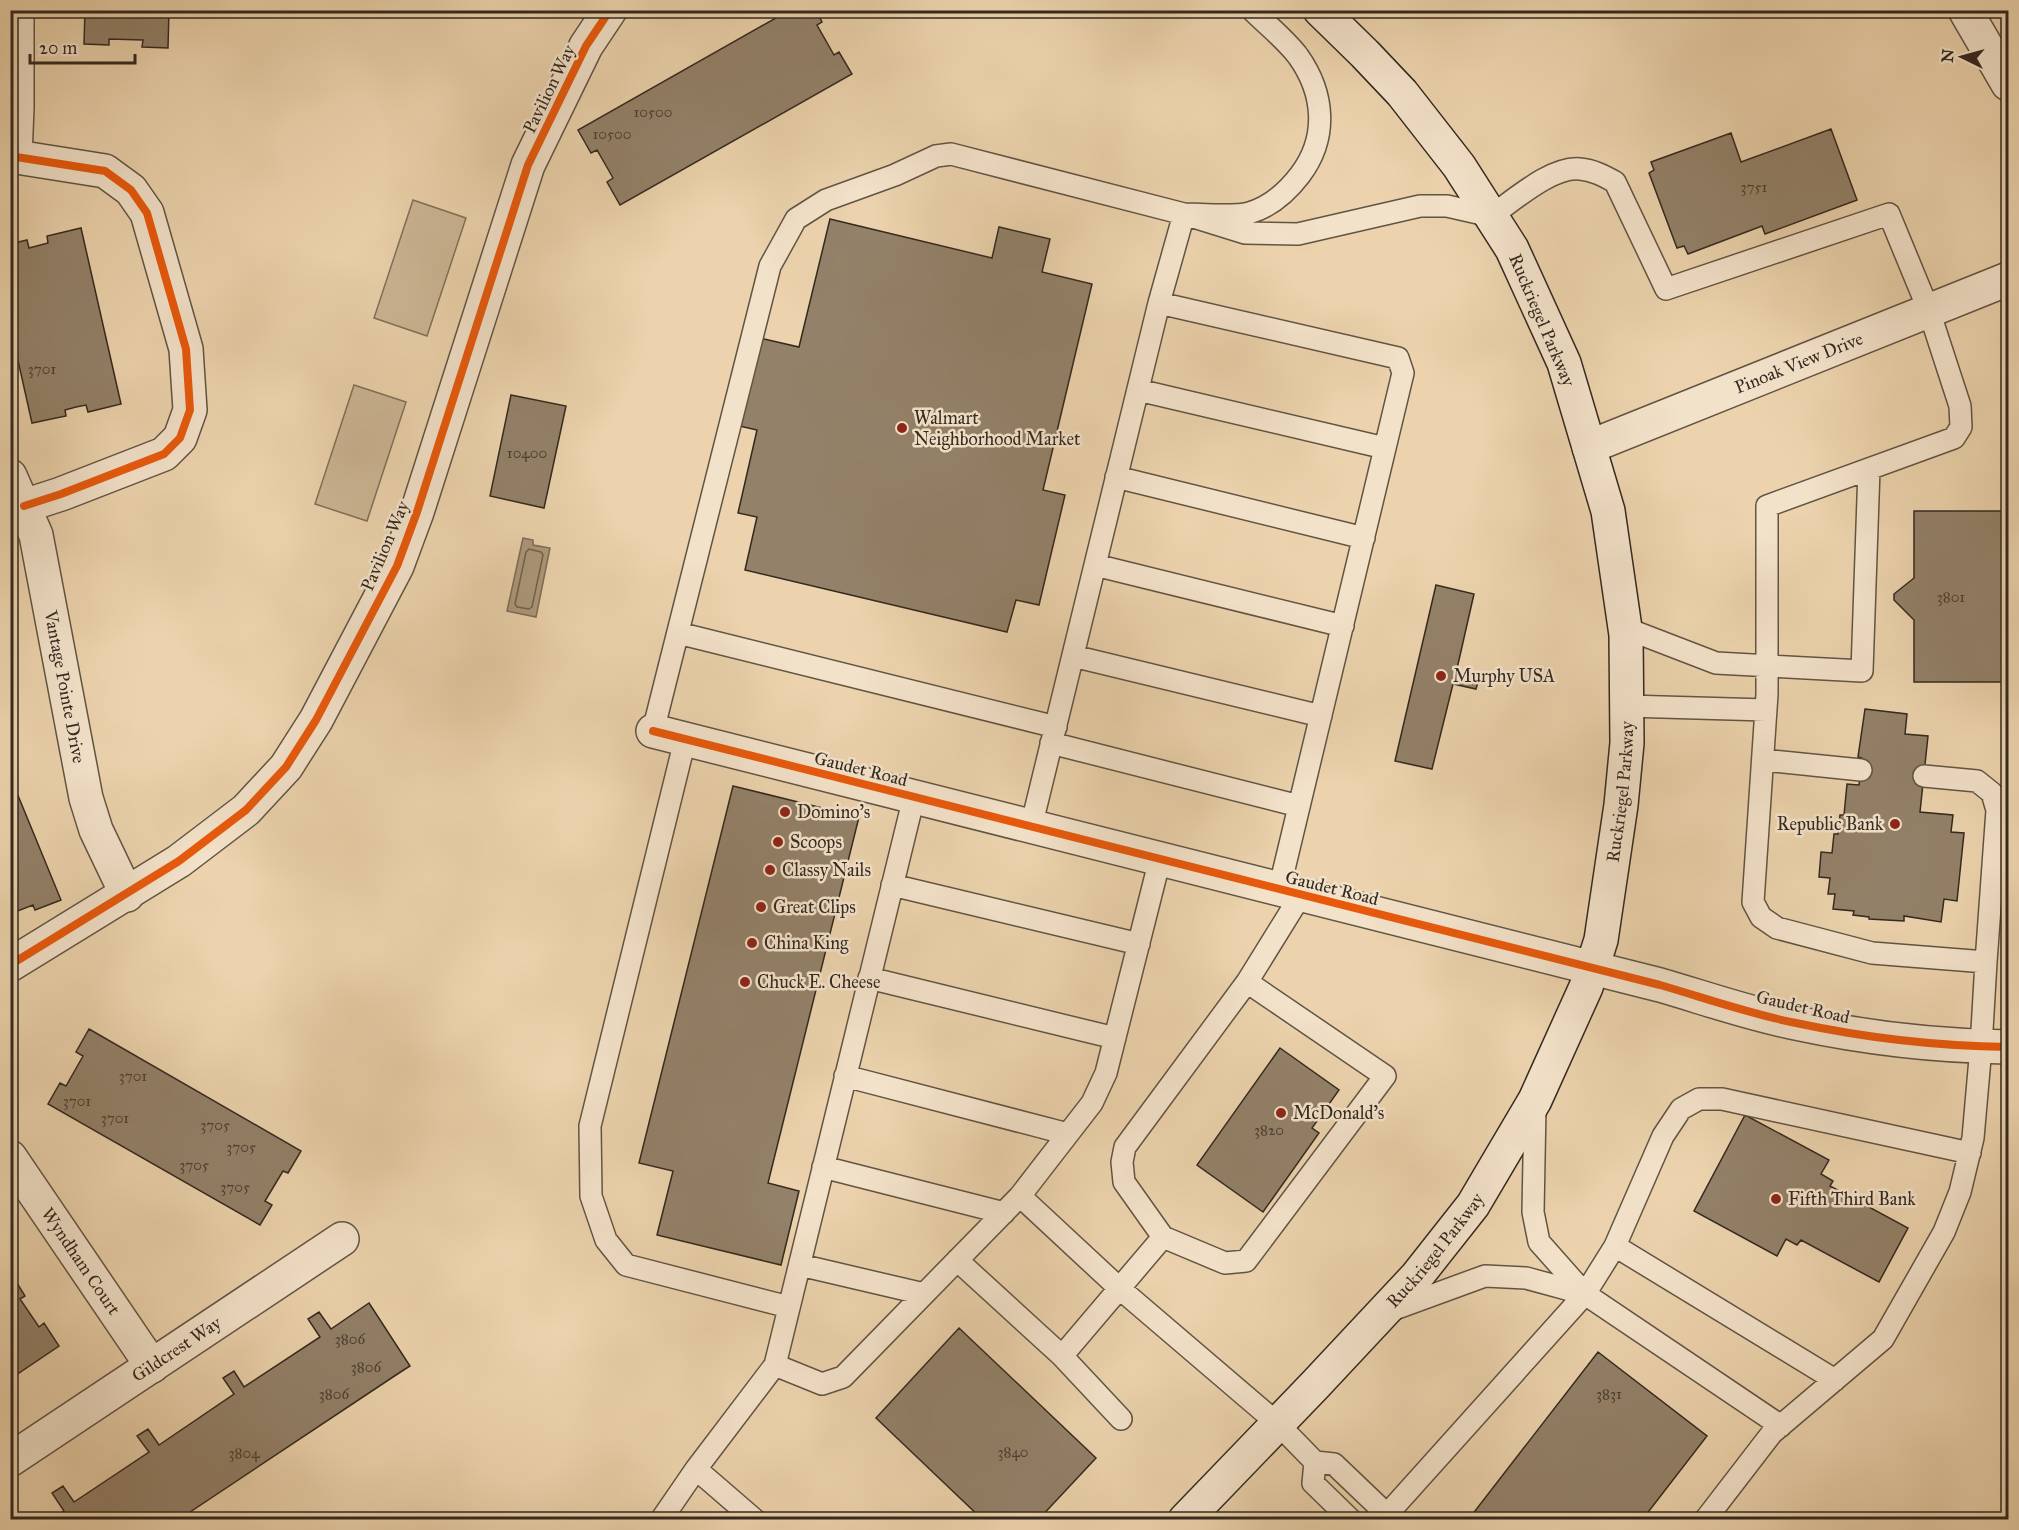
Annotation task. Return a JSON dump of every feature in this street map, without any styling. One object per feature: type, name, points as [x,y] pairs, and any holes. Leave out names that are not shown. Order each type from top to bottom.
[{"type":"street","points":[[17,10],[13,157],[105,171],[131,190],[147,213],[186,350],[190,410],[180,438],[164,454],[24,506]]},
{"type":"street","name":"Pavilion Way","points":[[10,965],[179,861],[246,810],[286,767],[316,720],[397,566],[417,512],[528,165],[586,46],[610,10]]},
{"type":"street","name":"Ruckriegel Parkway","points":[[1185,1520],[1417,1276],[1473,1205],[1535,1100],[1586,987],[1601,940],[1621,805],[1627,744],[1625,628],[1608,511],[1564,363],[1512,249],[1459,166],[1402,93],[1320,10]]},
{"type":"street","points":[[1965,10],[2008,84]]},
{"type":"street","name":"Pinoak View Drive","points":[[1589,447],[2008,279]]},
{"type":"street","name":"Vantage Pointe Drive","points":[[10,476],[36,535],[86,798],[96,830],[127,895]]},
{"type":"street","name":"Gaudet Road","points":[[653,731],[1660,985],[1794,1023],[1893,1040],[1944,1046],[1995,1047]]},
{"type":"street","name":"Wyndham Court","points":[[10,1157],[152,1366]]},
{"type":"street","name":"Gildcrest Way","points":[[10,1460],[342,1239]]},
{"type":"lane","points":[[1184,214],[1248,213],[1272,202],[1290,187],[1309,163],[1319,138],[1321,114],[1311,81],[1297,56],[1252,10]]},
{"type":"lane","points":[[653,731],[770,266],[796,219],[826,200],[895,175],[936,156],[951,154],[1184,214],[1245,233],[1298,234],[1420,206],[1447,206],[1491,216],[1553,174],[1578,168],[1599,173],[1615,182],[1665,289],[1889,214],[1929,311],[1960,406],[1961,427],[1954,438],[1767,506],[1766,710],[1753,902],[1761,918],[1777,928],[1872,953],[1986,962]]},
{"type":"lane","points":[[1031,827],[1159,303],[1184,214]]},
{"type":"lane","points":[[1159,303],[1398,358],[1403,373],[1299,806],[1290,892],[1247,982],[1125,1147],[1122,1162],[1124,1182],[1163,1237],[1225,1263],[1246,1261],[1385,1076],[1247,982]]},
{"type":"lane","points":[[1138,390],[1385,448]]},
{"type":"lane","points":[[1625,628],[1716,663],[1862,671],[1869,469]]},
{"type":"lane","points":[[1116,477],[1364,538]]},
{"type":"lane","points":[[1095,565],[1343,626]]},
{"type":"lane","points":[[678,633],[1054,735],[1299,806]]},
{"type":"lane","points":[[1073,656],[1321,716]]},
{"type":"lane","points":[[1627,706],[1766,710]]},
{"type":"lane","points":[[686,740],[590,1126],[591,1196],[606,1240],[626,1265],[789,1306]]},
{"type":"lane","points":[[1763,760],[1861,770]]},
{"type":"lane","points":[[1705,1520],[1772,1433],[1883,1339],[1944,1232],[1960,1192],[1995,1047],[1986,962],[1997,810],[1992,794],[1977,781],[1924,776]]},
{"type":"lane","points":[[661,1520],[696,1469],[775,1365],[914,797]]},
{"type":"lane","points":[[775,1365],[822,1384],[843,1377],[1020,1196],[1092,1103],[1106,1073],[1160,860]]},
{"type":"lane","points":[[892,885],[1139,944]]},
{"type":"lane","points":[[869,978],[1115,1038]]},
{"type":"lane","points":[[845,1076],[1068,1134]]},
{"type":"lane","points":[[1380,1520],[1585,1294],[1615,1246],[1663,1136],[1681,1109],[1699,1099],[1741,1102],[1970,1153]]},
{"type":"lane","points":[[1535,1100],[1533,1212],[1539,1242],[1585,1294],[1781,1426]]},
{"type":"lane","points":[[823,1167],[1004,1213]]},
{"type":"lane","points":[[1020,1196],[1119,1288],[1277,1423],[1315,1462],[1334,1464],[1378,1506],[1380,1520]]},
{"type":"lane","points":[[1062,1356],[1163,1237]]},
{"type":"lane","points":[[1615,1246],[1835,1380]]},
{"type":"lane","points":[[957,1260],[1062,1356],[1121,1419]]},
{"type":"lane","points":[[800,1264],[924,1294]]},
{"type":"lane","points":[[1383,1313],[1485,1276],[1526,1278],[1585,1294]]},
{"type":"lane","points":[[1315,1462],[1313,1483],[1351,1520]]},
{"type":"lane","points":[[696,1469],[755,1520]]},
{"type":"shaded area","points":[[413,200],[466,218],[427,336],[374,318]]},
{"type":"shaded area","points":[[354,385],[406,402],[367,521],[315,504]]},
{"type":"water","points":[[523,538],[533,540],[533,545],[550,548],[536,617],[507,611]]},
{"type":"building","points":[[85,10],[169,10],[168,48],[142,47],[143,40],[109,39],[109,45],[84,44]]},
{"type":"building","points":[[790,10],[816,10],[822,22],[817,25],[834,55],[839,52],[852,74],[620,205],[607,182],[613,178],[597,150],[591,153],[578,130]]},
{"type":"building","points":[[1831,129],[1857,200],[1765,234],[1762,226],[1688,254],[1684,246],[1677,248],[1649,173],[1654,170],[1651,162],[1731,133],[1741,162]]},
{"type":"building","name":"Walmart Neighborhood Market","points":[[830,219],[992,258],[999,227],[1050,239],[1042,272],[1092,284],[1043,490],[1065,495],[1039,605],[1016,600],[1007,632],[745,570],[757,517],[738,513],[757,430],[735,425],[756,337],[799,347]]},
{"type":"building","points":[[81,228],[121,404],[88,412],[86,405],[76,407],[65,410],[66,416],[32,423],[10,325],[10,244],[27,240],[29,248],[48,243],[47,236]]},
{"type":"building","points":[[511,395],[566,406],[544,508],[490,496]]},
{"type":"building","points":[[1914,511],[2008,511],[2008,682],[1914,682],[1914,620],[1894,600],[1894,594],[1914,578]]},
{"type":"building","name":"Murphy USA","points":[[1436,585],[1474,594],[1456,673],[1479,678],[1476,689],[1453,684],[1432,769],[1395,761]]},
{"type":"building","name":"Republic Bank","points":[[1865,709],[1907,714],[1905,734],[1928,736],[1920,812],[1953,815],[1951,832],[1964,833],[1957,901],[1944,899],[1941,922],[1904,916],[1904,921],[1869,919],[1869,917],[1853,915],[1854,911],[1833,909],[1835,894],[1828,894],[1830,878],[1819,877],[1821,852],[1832,853],[1834,834],[1838,834],[1840,815],[1844,815],[1847,784],[1859,785],[1862,758],[1858,757]]},
{"type":"building","points":[[10,776],[61,900],[35,910],[33,905],[10,914]]},
{"type":"building","points":[[733,786],[859,817],[768,1183],[799,1191],[781,1265],[657,1235],[673,1171],[639,1163]]},
{"type":"building","points":[[89,1029],[301,1151],[288,1173],[283,1171],[265,1201],[272,1205],[260,1225],[48,1104],[60,1083],[66,1086],[83,1056],[76,1052]]},
{"type":"building","points":[[1280,1048],[1339,1090],[1312,1128],[1319,1133],[1263,1212],[1197,1165]]},
{"type":"building","name":"Fifth Third Bank","points":[[1745,1115],[1829,1160],[1821,1174],[1833,1181],[1830,1186],[1908,1228],[1879,1282],[1801,1240],[1797,1245],[1786,1239],[1777,1256],[1694,1211]]},
{"type":"building","points":[[12,1275],[25,1296],[20,1299],[39,1327],[44,1323],[59,1346],[10,1379]]},
{"type":"building","points":[[369,1303],[410,1366],[178,1520],[50,1520],[64,1511],[52,1493],[63,1486],[74,1502],[149,1452],[137,1436],[148,1429],[159,1445],[234,1394],[223,1378],[234,1371],[244,1387],[320,1337],[308,1319],[319,1312],[331,1329]]},
{"type":"building","points":[[959,1328],[1096,1458],[1038,1520],[983,1520],[876,1418]]},
{"type":"building","points":[[1598,1352],[1707,1436],[1642,1520],[1468,1520]]},
{"type":"cycle path","points":[[10,965],[179,861],[246,810],[286,767],[316,720],[397,566],[417,512],[528,165],[586,46],[610,10]]},
{"type":"cycle path","points":[[10,156],[105,171],[131,190],[147,213],[186,349],[190,410],[180,438],[164,454],[24,506]]},
{"type":"cycle path","points":[[653,731],[1660,985],[1779,1019],[1849,1033],[1901,1040],[2008,1047]]},
{"type":"place","name":"Walmart Neighborhood Market","points":[[902,428]]},
{"type":"place","name":"Murphy USA","points":[[1441,676]]},
{"type":"place","name":"Domino's","points":[[785,812]]},
{"type":"place","name":"Republic Bank","points":[[1895,824]]},
{"type":"place","name":"Scoops","points":[[778,842]]},
{"type":"place","name":"Classy Nails","points":[[770,870]]},
{"type":"place","name":"Great Clips","points":[[761,907]]},
{"type":"place","name":"China King","points":[[752,943]]},
{"type":"place","name":"Chuck E. Cheese","points":[[745,982]]},
{"type":"place","name":"McDonald's","points":[[1281,1113]]},
{"type":"place","name":"Fifth Third Bank","points":[[1776,1199]]}]
